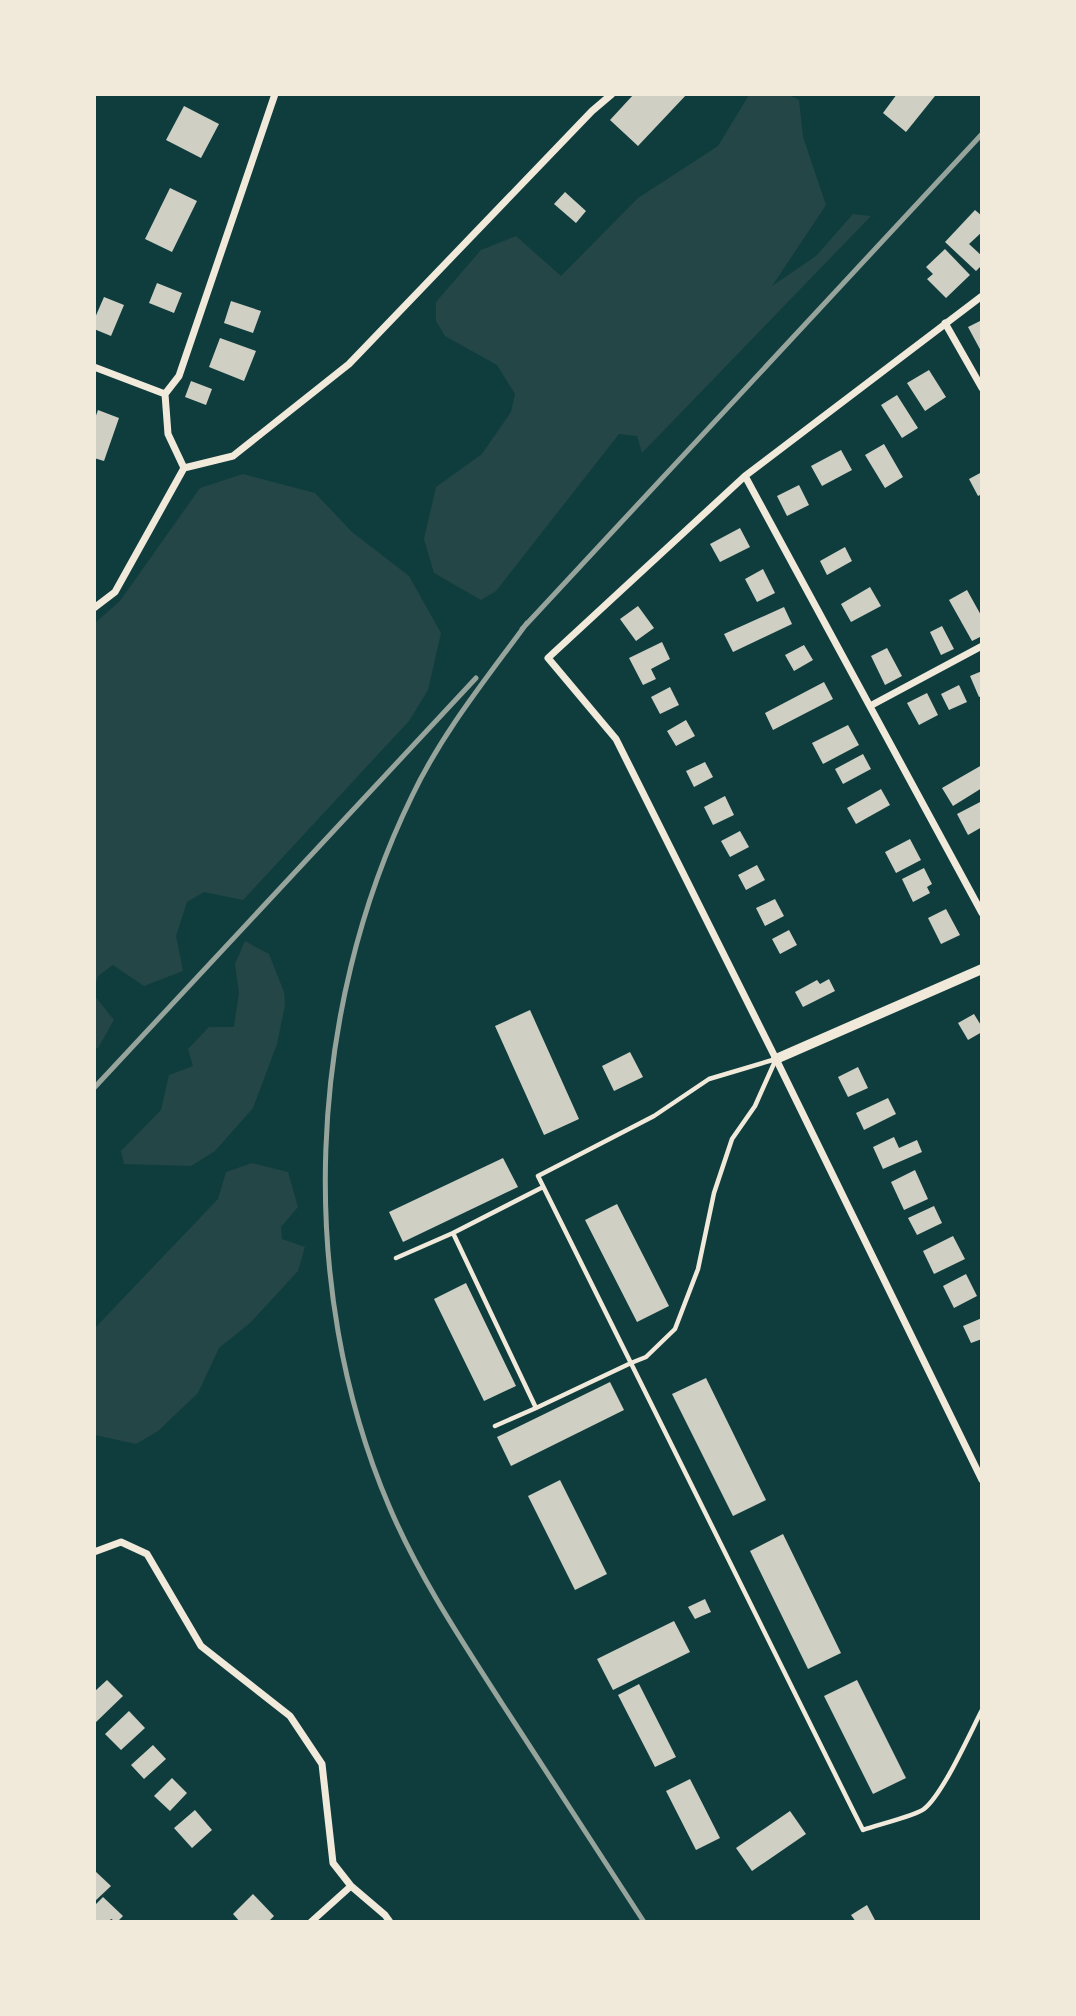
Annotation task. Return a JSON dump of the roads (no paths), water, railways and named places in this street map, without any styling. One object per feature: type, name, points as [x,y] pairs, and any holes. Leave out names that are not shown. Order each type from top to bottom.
[{"type":"street","points":[[184,468],[168,434],[166,394],[179,376],[275,94]]},
{"type":"street","points":[[94,608],[115,592],[184,468],[233,456],[349,364],[592,111],[612,94]]},
{"type":"street","points":[[982,296],[745,476],[548,658],[616,739],[982,1480]]},
{"type":"street","points":[[945,323],[982,388]]},
{"type":"street","points":[[94,367],[166,394]]},
{"type":"street","points":[[745,476],[982,913]]},
{"type":"street","points":[[870,706],[982,646]]},
{"type":"street","points":[[776,1059],[982,969]]},
{"type":"street","points":[[94,1552],[121,1542],[147,1554],[201,1646],[290,1716],[322,1764],[333,1863],[351,1886],[385,1914],[390,1922]]},
{"type":"street","points":[[311,1922],[351,1886]]},
{"type":"lane","points":[[776,1059],[709,1079],[654,1116],[538,1177],[863,1830],[923,1810],[941,1786],[982,1710]]},
{"type":"lane","points":[[495,1426],[646,1357],[675,1329],[698,1269],[714,1193],[732,1139],[755,1106],[776,1059]]},
{"type":"lane","points":[[396,1258],[453,1233],[544,1187]]},
{"type":"lane","points":[[453,1233],[536,1408]]},
{"type":"railway","points":[[522,629],[982,134]]},
{"type":"railway","points":[[527,623],[437,750],[412,796],[377,879],[351,967],[334,1057],[326,1149],[327,1241],[338,1332],[359,1421],[401,1532],[457,1633],[644,1922]]},
{"type":"railway","points":[[94,1088],[476,678]]}]
